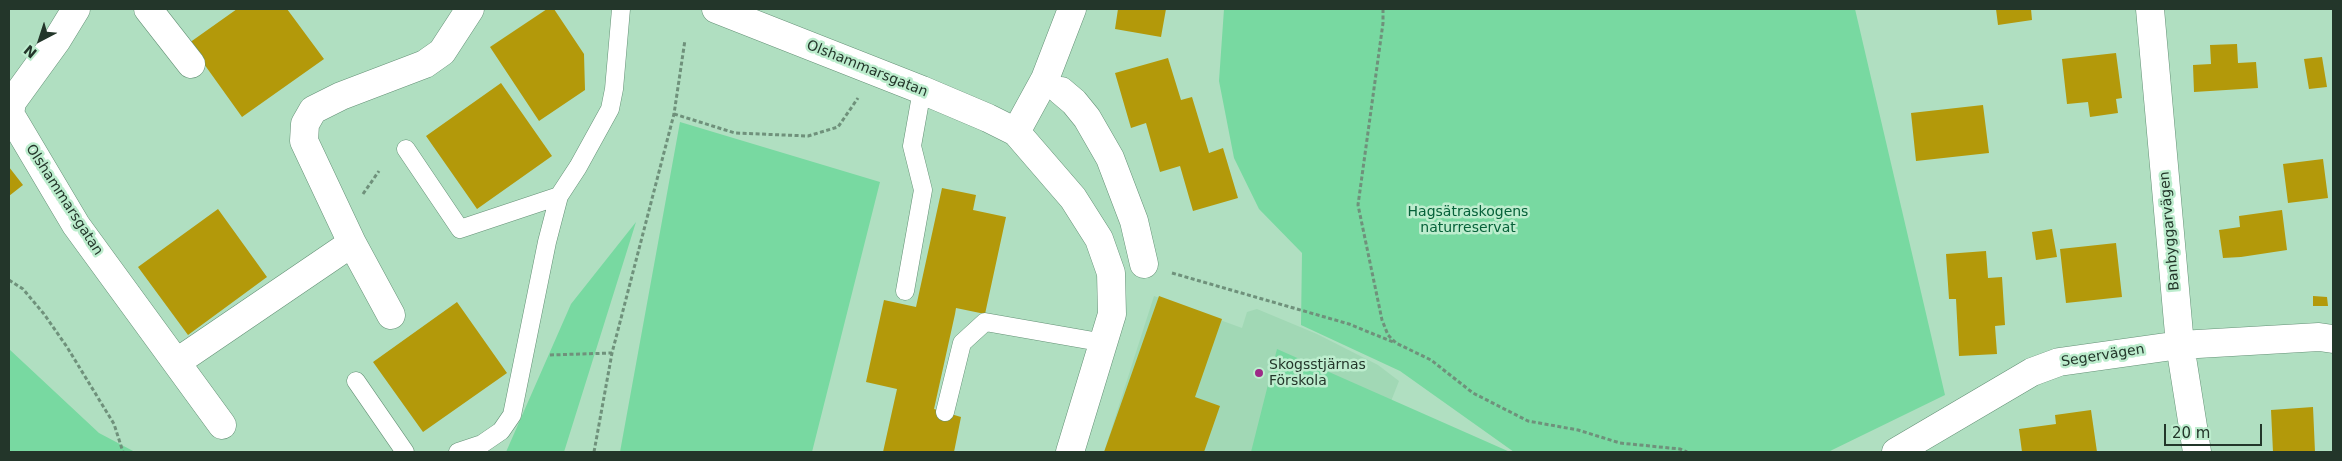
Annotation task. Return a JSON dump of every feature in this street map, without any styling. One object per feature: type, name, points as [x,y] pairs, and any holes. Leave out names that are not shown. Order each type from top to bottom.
[{"type":"street","name":"Olshammarsgatan","points":[[76,9],[57,40],[12,102],[10,114],[76,225],[222,425]]},
{"type":"street","points":[[148,9],[191,64]]},
{"type":"street","points":[[391,315],[352,243],[304,141],[305,124],[313,110],[341,96],[425,64],[442,52],[470,9]]},
{"type":"street","name":"Olshammarsgatan","points":[[716,9],[922,90],[1016,132]]},
{"type":"street","points":[[1070,452],[1105,343],[1112,314],[1111,273],[1099,239],[1074,198],[1016,132],[1045,79],[1072,9]]},
{"type":"street","name":"Banbyggarvägen","points":[[2150,9],[2180,345],[2197,452]]},
{"type":"street","points":[[1061,91],[1074,102],[1087,118],[1110,158],[1134,221],[1144,264]]},
{"type":"street","points":[[177,362],[352,243]]},
{"type":"street","name":"Segervägen","points":[[1896,452],[1923,438],[2032,372],[2059,362],[2180,345],[2319,337],[2333,339]]},
{"type":"lane","points":[[458,452],[482,444],[502,431],[512,415],[526,356],[547,242],[559,196],[578,167],[610,110],[614,89],[621,9]]},
{"type":"lane","points":[[905,291],[924,190],[912,146],[922,90]]},
{"type":"lane","points":[[406,149],[460,230],[559,196]]},
{"type":"lane","points":[[945,412],[962,343],[985,322],[1105,343]]},
{"type":"lane","points":[[356,381],[405,452]]},
{"type":"path","points":[[1383,9],[1383,23],[1358,205],[1382,320],[1388,335],[1396,343]]},
{"type":"path","points":[[594,452],[612,353],[674,114],[685,40]]},
{"type":"path","points":[[674,114],[735,133],[808,136],[838,127],[859,97],[870,70]]},
{"type":"path","points":[[1144,264],[1349,324],[1396,343],[1431,360],[1473,393],[1528,421],[1578,430],[1620,443],[1680,449],[1687,452]]},
{"type":"path","points":[[9,280],[23,289],[44,314],[67,347],[114,424],[123,452]]},
{"type":"path","points":[[526,356],[612,353]]},
{"type":"shaded area","name":"Skogsstjärnas Förskola","points":[[1154,296],[1242,328],[1247,312],[1257,309],[1317,334],[1378,365],[1399,381],[1371,452],[1104,452]]},
{"type":"green space","name":"Hagsätraskogens naturreservat","points":[[1224,9],[1855,9],[1945,395],[1828,452],[1514,452],[1400,371],[1301,325],[1302,253],[1259,209],[1234,158],[1219,81]]},
{"type":"green space","points":[[680,122],[880,182],[812,452],[620,452]]},
{"type":"green space","points":[[636,222],[564,452],[506,452],[571,304]]},
{"type":"green space","points":[[9,349],[99,433],[135,452],[9,452]]},
{"type":"green space","points":[[1277,349],[1510,452],[1251,452]]},
{"type":"building","points":[[237,9],[287,9],[324,59],[242,117],[189,43]]},
{"type":"building","points":[[547,9],[554,9],[584,54],[585,90],[539,121],[490,47]]},
{"type":"building","points":[[1118,9],[1166,9],[1161,37],[1115,29]]},
{"type":"building","points":[[1996,9],[2031,9],[2032,20],[1998,25]]},
{"type":"building","points":[[2237,44],[2238,63],[2256,62],[2258,88],[2194,92],[2193,65],[2211,64],[2210,45]]},
{"type":"building","points":[[2116,53],[2122,98],[2116,99],[2118,113],[2090,117],[2088,102],[2067,104],[2062,59]]},
{"type":"building","points":[[2322,57],[2327,87],[2309,89],[2304,59]]},
{"type":"building","points":[[1168,58],[1181,100],[1192,97],[1209,153],[1223,148],[1238,198],[1193,211],[1180,166],[1160,172],[1146,123],[1131,128],[1115,73]]},
{"type":"building","points":[[501,83],[552,156],[477,209],[426,136]]},
{"type":"building","points":[[1983,105],[1989,153],[1916,161],[1911,113]]},
{"type":"building","points":[[2323,159],[2328,198],[2288,203],[2283,164]]},
{"type":"building","points":[[9,167],[23,185],[9,196]]},
{"type":"building","points":[[942,188],[976,195],[973,210],[1006,217],[985,314],[956,308],[934,409],[961,417],[954,452],[883,452],[897,389],[866,382],[884,300],[916,307]]},
{"type":"building","points":[[218,209],[267,277],[188,335],[138,267]]},
{"type":"building","points":[[2282,210],[2287,250],[2223,258],[2219,230],[2240,227],[2239,216]]},
{"type":"building","points":[[2052,229],[2057,257],[2036,260],[2032,232]]},
{"type":"building","points":[[2116,243],[2122,297],[2066,303],[2060,249]]},
{"type":"building","points":[[1986,251],[1988,278],[2002,277],[2005,325],[1995,326],[1997,354],[1959,356],[1956,299],[1949,299],[1946,254]]},
{"type":"building","points":[[1159,296],[1222,319],[1195,397],[1220,406],[1204,452],[1104,452]]},
{"type":"building","points":[[2313,296],[2327,297],[2328,306],[2313,306]]},
{"type":"building","points":[[457,302],[507,373],[423,432],[373,362]]},
{"type":"building","points":[[2313,407],[2315,452],[2273,452],[2271,410]]},
{"type":"building","points":[[2091,410],[2097,452],[2022,452],[2019,429],[2056,424],[2055,415]]},
{"type":"place","name":"Skogsstjärnas Förskola","points":[[1259,373]]}]
